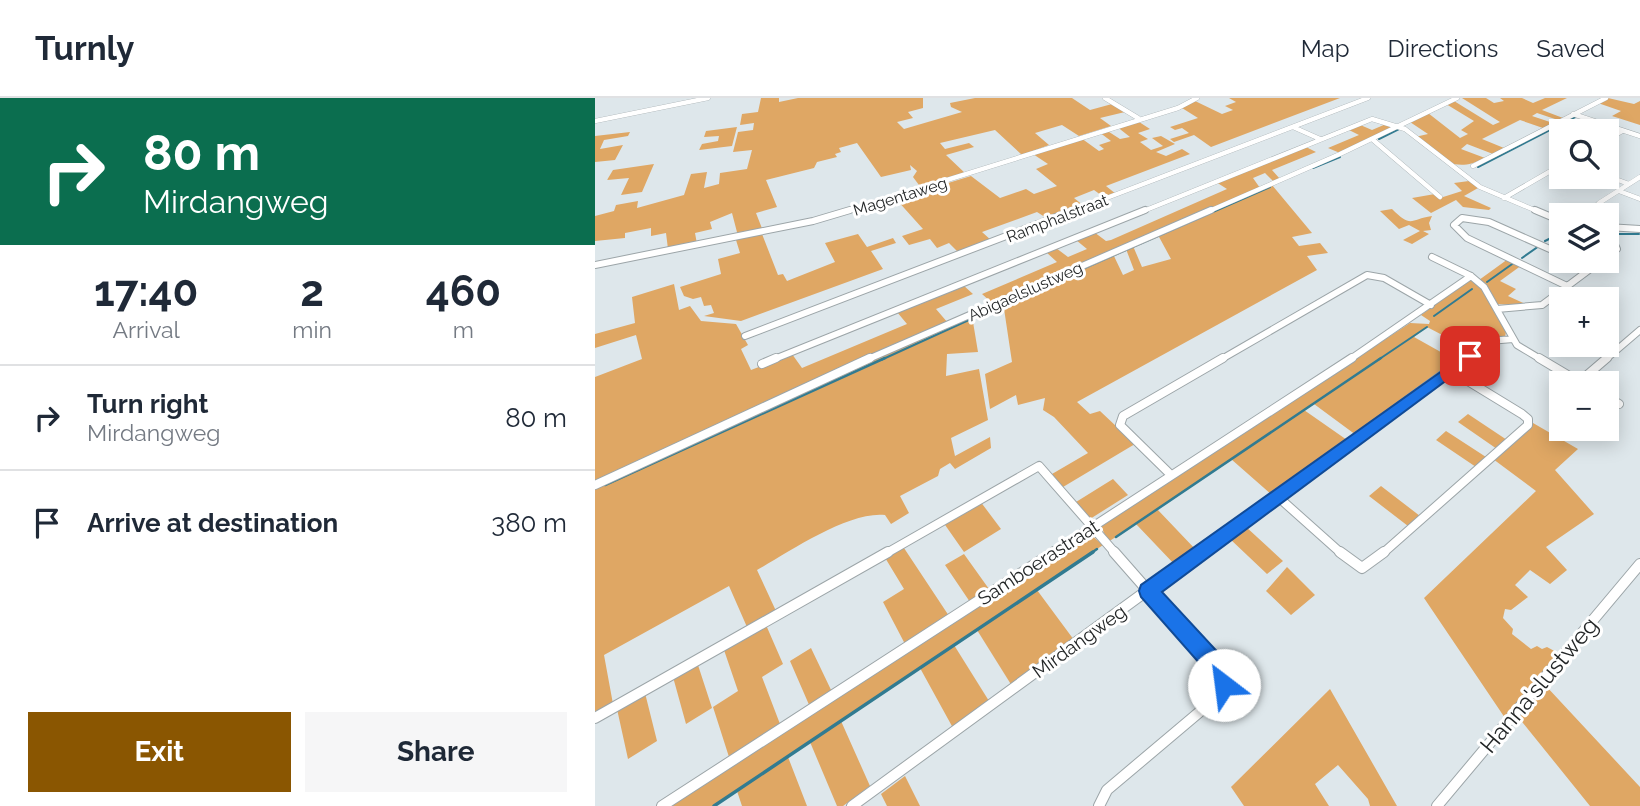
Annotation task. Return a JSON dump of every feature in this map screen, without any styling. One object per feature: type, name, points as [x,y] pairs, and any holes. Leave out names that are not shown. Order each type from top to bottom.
[{"type":"street","points":[[595,121],[708,98]]},
{"type":"street","points":[[1105,98],[1138,118]]},
{"type":"street","name":"Magentaweg","points":[[595,265],[823,218],[938,185],[1138,118],[1178,108],[1197,98]]},
{"type":"street","name":"Ramphalstraat","points":[[745,336],[1368,98]]},
{"type":"street","name":"Abigaelslustweg","points":[[595,485],[838,372],[1372,139],[1457,98]]},
{"type":"street","points":[[1473,166],[1605,98]]},
{"type":"street","points":[[1573,114],[1640,136]]},
{"type":"street","points":[[762,364],[1372,119],[1397,127],[1480,187],[1549,216]]},
{"type":"street","points":[[1293,127],[1320,139]]},
{"type":"street","points":[[1372,139],[1440,197]]},
{"type":"street","points":[[1504,198],[1549,172]]},
{"type":"street","points":[[1601,203],[1640,178]]},
{"type":"street","points":[[1619,180],[1629,184]]},
{"type":"street","points":[[1619,191],[1640,199]]},
{"type":"street","points":[[1549,249],[1480,219],[1462,218],[1454,225],[1456,230],[1467,237],[1567,286]]},
{"type":"street","points":[[1619,228],[1640,229]]},
{"type":"street","points":[[1433,257],[1471,276],[1484,287],[1513,340],[1527,352],[1559,371]]},
{"type":"street","points":[[1497,309],[1536,307],[1584,273]]},
{"type":"street","points":[[1171,475],[1120,425],[1123,416],[1367,275],[1384,278],[1431,305]]},
{"type":"street","name":"Samboerastraat","points":[[662,806],[1414,318],[1471,276]]},
{"type":"street","points":[[1594,371],[1640,330]]},
{"type":"street","name":"Mirdangweg","points":[[852,806],[1489,341],[1513,340]]},
{"type":"street","points":[[1277,496],[1353,563],[1362,568],[1369,565],[1528,425],[1528,419],[1522,414],[1450,370]]},
{"type":"street","points":[[595,718],[1033,467],[1043,468],[1217,667],[1224,685],[1222,693],[1107,790],[1099,805]]},
{"type":"street","name":"Hanna'slustweg","points":[[1437,806],[1640,564]]},
{"type":"shaded area","points":[[761,98],[779,98],[779,102],[798,98],[923,98],[923,108],[908,112],[913,118],[897,122],[904,129],[962,112],[951,107],[950,103],[975,98],[1072,98],[1090,110],[1112,104],[1125,112],[1100,118],[1111,126],[1079,136],[1062,125],[1035,133],[1049,145],[1022,155],[995,130],[940,143],[945,149],[969,143],[974,147],[946,155],[966,174],[922,189],[913,177],[917,171],[910,165],[911,170],[881,177],[857,143],[839,148],[841,152],[835,154],[837,157],[817,162],[814,168],[766,180],[777,207],[756,213],[763,231],[738,236],[732,213],[710,222],[712,229],[695,233],[697,244],[668,249],[666,233],[651,236],[651,228],[625,233],[625,238],[595,241],[595,216],[614,211],[616,205],[638,201],[637,208],[684,195],[691,174],[707,172],[704,188],[719,184],[720,173],[747,169],[752,150],[733,152],[738,132],[753,130],[754,123],[740,125],[742,114],[758,112]]},
{"type":"shaded area","points":[[1229,98],[1340,98],[1211,147],[1194,135],[1174,142],[1170,139],[1189,133],[1182,128],[1175,130],[1170,127],[1198,118],[1182,108],[1195,101],[1222,114],[1233,110],[1225,106],[1236,102]]},
{"type":"shaded area","points":[[1462,98],[1486,98],[1494,103],[1504,101],[1500,98],[1522,98],[1533,103],[1545,98],[1567,98],[1542,110],[1563,118],[1555,119],[1537,113],[1532,116],[1549,122],[1549,125],[1543,128],[1520,120],[1482,139],[1504,148],[1493,154],[1467,144],[1461,149],[1485,158],[1464,165],[1439,157],[1415,137],[1428,134],[1410,122],[1428,113],[1460,138],[1468,134],[1461,130],[1474,121],[1446,104],[1454,101],[1493,125],[1500,122]]},
{"type":"shaded area","points":[[1608,98],[1634,104],[1640,101],[1640,125],[1612,116],[1621,111],[1598,103]]},
{"type":"shaded area","points":[[1136,120],[1150,129],[1138,133],[1148,139],[1140,142],[1151,150],[1163,146],[1152,138],[1161,136],[1175,144],[1156,152],[1166,156],[1182,149],[1190,154],[1106,186],[1116,194],[1105,198],[1094,190],[1074,198],[1084,206],[1048,219],[1037,212],[982,232],[992,241],[959,253],[949,243],[937,248],[930,239],[909,245],[902,236],[923,229],[896,199],[971,176],[1000,198],[1026,189],[1034,194],[1057,186],[1036,169],[1048,164],[1033,154],[1081,138],[1099,151],[1104,149],[1099,145],[1111,141],[1099,132],[1106,130],[1120,139],[1130,137],[1116,126]]},
{"type":"shaded area","points":[[1358,124],[1372,130],[1386,124],[1395,127],[1340,153],[1328,148],[1359,135],[1347,129]]},
{"type":"shaded area","points":[[737,127],[732,146],[699,150],[702,144],[718,141],[719,136],[704,137],[706,131]]},
{"type":"shaded area","points":[[630,132],[628,136],[604,140],[600,149],[623,145],[615,160],[595,162],[595,136]]},
{"type":"shaded area","points":[[1304,146],[1316,152],[1272,170],[1280,179],[1274,182],[1265,173],[1253,178],[1260,188],[992,303],[982,294],[1057,262],[1046,252],[1056,248],[1068,257],[1087,249],[1076,240],[1094,232],[1106,241],[1111,240],[1227,189],[1216,182]]},
{"type":"shaded area","points":[[654,164],[642,192],[621,195],[629,178],[607,180],[613,170]]},
{"type":"shaded area","points":[[1469,181],[1478,188],[1464,196],[1491,208],[1489,210],[1463,207],[1456,200],[1431,213],[1412,198],[1435,194],[1440,198],[1462,191],[1454,183]]},
{"type":"shaded area","points":[[1272,185],[1312,233],[1292,237],[1299,246],[1320,243],[1328,253],[1307,256],[1317,270],[1077,402],[1090,414],[1100,411],[1135,444],[1063,487],[1052,474],[1088,453],[1054,417],[1043,410],[1045,398],[1018,405],[1016,395],[990,409],[985,374],[1012,362],[1003,302],[1113,254],[1123,275],[1134,270],[1126,249],[1133,246],[1142,267],[1171,259],[1158,235]]},
{"type":"shaded area","points":[[1392,209],[1408,221],[1432,216],[1429,223],[1431,230],[1423,231],[1429,234],[1412,244],[1403,240],[1420,231],[1409,225],[1399,229],[1380,211]]},
{"type":"shaded area","points":[[762,234],[778,275],[783,274],[787,281],[835,262],[825,243],[858,234],[867,247],[893,238],[896,243],[871,251],[883,269],[741,321],[704,316],[714,313],[711,305],[704,306],[701,297],[693,299],[684,296],[680,287],[721,274],[718,259],[740,253],[736,240]]},
{"type":"shaded area","points":[[1508,259],[1522,265],[1500,281],[1516,289],[1508,296],[1530,306],[1497,304],[1479,280]]},
{"type":"shaded area","points":[[1470,279],[1482,288],[1506,332],[1505,337],[1485,339],[1469,349],[1427,327],[1414,337],[1455,360],[1453,365],[1356,435],[1314,404],[1304,410],[1347,440],[1272,495],[1231,459],[1157,509],[1197,551],[1176,566],[1136,524],[1108,542],[1101,526],[1410,323],[1429,324],[1430,321],[1421,315]]},
{"type":"shaded area","points":[[674,284],[679,310],[690,306],[701,321],[736,324],[748,345],[741,349],[751,370],[792,354],[802,368],[907,324],[897,312],[963,285],[973,294],[936,309],[948,323],[595,483],[595,377],[642,359],[636,335],[595,348],[595,334],[635,323],[632,297]]},
{"type":"shaded area","points":[[972,316],[978,352],[947,354],[946,376],[979,369],[988,420],[951,438],[955,456],[990,437],[991,448],[955,469],[950,463],[940,469],[938,476],[900,496],[909,513],[891,524],[885,515],[854,519],[819,534],[757,570],[776,611],[747,627],[729,586],[604,655],[613,704],[595,715],[595,487],[805,388]]},
{"type":"shaded area","points":[[1468,414],[1507,440],[1497,449],[1458,422]]},
{"type":"shaded area","points":[[1533,423],[1549,432],[1549,441],[1564,441],[1578,449],[1555,470],[1594,514],[1546,547],[1567,570],[1550,584],[1530,570],[1515,585],[1528,597],[1511,610],[1505,609],[1503,618],[1513,629],[1512,634],[1531,649],[1537,646],[1542,649],[1547,647],[1558,653],[1505,718],[1424,598],[1536,491],[1493,459]]},
{"type":"shaded area","points":[[1446,431],[1486,457],[1476,467],[1436,440]]},
{"type":"shaded area","points":[[1113,479],[1128,495],[1090,519],[1076,502]]},
{"type":"shaded area","points":[[1381,486],[1420,516],[1408,526],[1369,496]]},
{"type":"shaded area","points":[[980,501],[1001,529],[964,552],[943,522]]},
{"type":"shaded area","points":[[1245,526],[1283,561],[1267,574],[1229,538]]},
{"type":"shaded area","points":[[1090,534],[1103,545],[1037,590],[1074,640],[1012,686],[977,630],[954,645],[989,701],[953,728],[920,668],[841,721],[870,786],[843,806],[837,806],[810,742],[788,757],[807,806],[742,806],[737,791],[714,806],[671,806]]},
{"type":"shaded area","points":[[902,545],[949,616],[905,644],[883,602],[904,589],[884,556]]},
{"type":"shaded area","points":[[964,554],[989,589],[970,602],[945,565]]},
{"type":"shaded area","points":[[1287,567],[1315,595],[1291,615],[1266,591]]},
{"type":"shaded area","points":[[766,625],[783,664],[762,677],[780,724],[729,757],[713,707],[738,691],[724,650]]},
{"type":"shaded area","points":[[811,648],[832,692],[810,707],[790,661]]},
{"type":"shaded area","points":[[697,662],[712,708],[686,724],[673,677]]},
{"type":"shaded area","points":[[1546,686],[1640,787],[1640,806],[1590,806],[1519,718]]},
{"type":"shaded area","points":[[1330,689],[1397,806],[1370,806],[1368,799],[1338,765],[1315,784],[1329,806],[1244,806],[1231,787]]},
{"type":"shaded area","points":[[645,693],[657,741],[628,759],[617,709]]},
{"type":"shaded area","points":[[905,776],[920,806],[887,806],[881,794]]},
{"type":"waterway","points":[[1478,167],[1575,117]]},
{"type":"waterway","points":[[1379,139],[1399,129]]},
{"type":"waterway","points":[[1313,168],[1340,157]]},
{"type":"waterway","points":[[1062,278],[1270,187]]},
{"type":"waterway","points":[[1619,234],[1639,234]]},
{"type":"waterway","points":[[1545,241],[1549,239]]},
{"type":"waterway","points":[[1522,258],[1539,246]]},
{"type":"waterway","points":[[1487,282],[1515,262]]},
{"type":"waterway","points":[[983,313],[1039,288]]},
{"type":"waterway","points":[[1434,316],[1472,289]]},
{"type":"waterway","points":[[881,360],[971,319]]},
{"type":"waterway","points":[[1378,360],[1427,327]]},
{"type":"waterway","points":[[605,485],[885,358]]},
{"type":"waterway","points":[[1116,537],[1381,358]]},
{"type":"waterway","points":[[1090,554],[1097,549]]},
{"type":"waterway","points":[[714,806],[1093,552]]},
{"type":"route","points":[[1224,685],[1217,667],[1148,591],[1470,356]]}]
